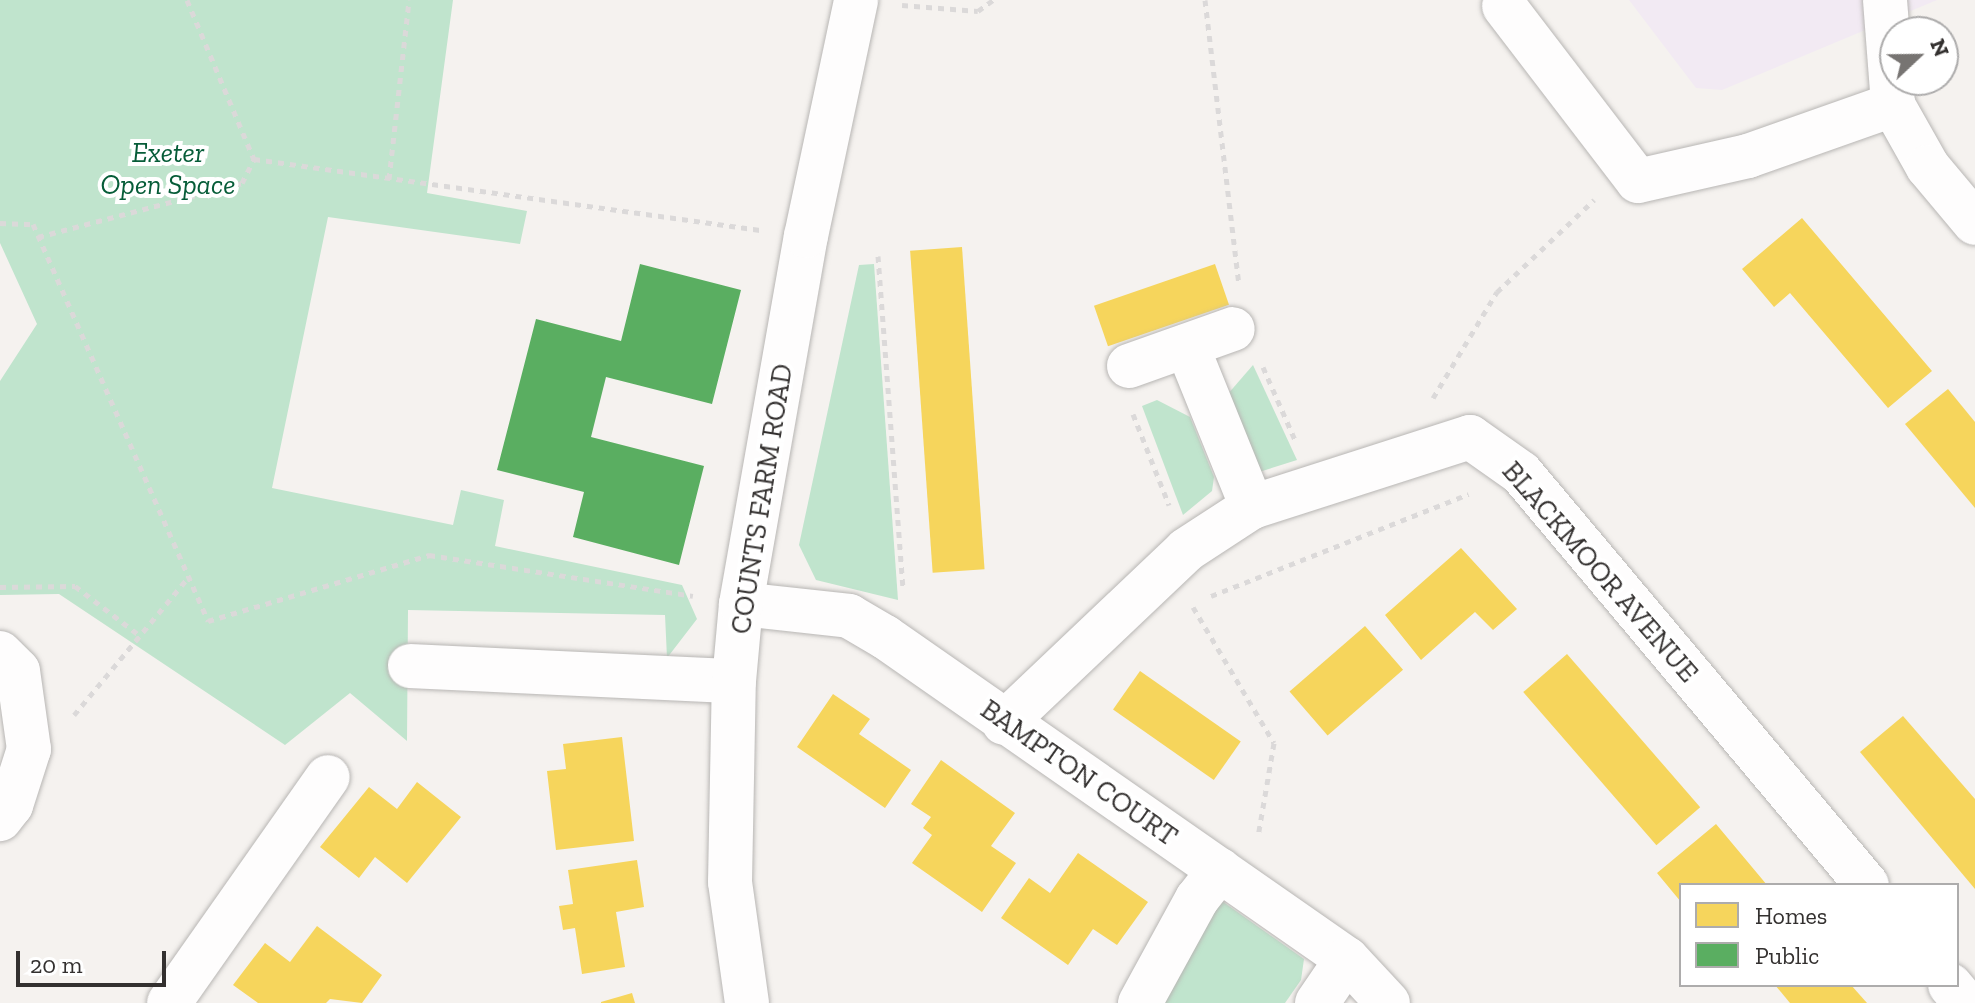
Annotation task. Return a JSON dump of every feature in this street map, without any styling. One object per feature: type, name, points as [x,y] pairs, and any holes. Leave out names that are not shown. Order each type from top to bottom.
[{"type":"street","points":[[1885,0],[1893,105],[1928,167],[1975,223]]},
{"type":"street","name":"COUNTS FARM ROAD","points":[[747,1003],[730,882],[734,681],[741,604],[806,236],[856,1]]},
{"type":"street","points":[[1504,6],[1638,181],[1748,156],[1893,105]]},
{"type":"street","points":[[1129,366],[1245,328]]},
{"type":"street","points":[[1187,346],[1252,507]]},
{"type":"street","name":"BLACKMOOR AVENUE","points":[[1004,723],[1186,550],[1252,507],[1314,483],[1420,449],[1470,437],[1521,473],[1865,883]]},
{"type":"street","name":"BAMPTON COURT","points":[[741,604],[849,616],[885,637],[1004,723],[1347,959],[1388,1003]]},
{"type":"street","points":[[0,653],[18,671],[29,749],[11,805],[0,819]]},
{"type":"street","points":[[410,666],[734,681]]},
{"type":"street","points":[[168,1003],[328,777]]},
{"type":"street","points":[[1140,1003],[1197,899],[1224,873]]},
{"type":"street","points":[[1317,1003],[1347,959]]},
{"type":"street","points":[[1952,987],[1965,1003]]},
{"type":"path","points":[[38,237],[242,183],[254,159],[187,0]]},
{"type":"path","points":[[389,179],[409,0]]},
{"type":"path","points":[[856,1],[978,11],[993,0]]},
{"type":"path","points":[[1205,0],[1245,328],[1314,483]]},
{"type":"path","points":[[254,159],[806,236]]},
{"type":"path","points":[[1420,449],[1435,394],[1497,292],[1628,168]]},
{"type":"path","points":[[0,223],[33,224],[186,580],[208,621],[429,555],[741,604]]},
{"type":"path","points":[[878,256],[904,602],[885,637]]},
{"type":"path","points":[[1129,366],[1116,371],[1186,550]]},
{"type":"path","points":[[1118,614],[1141,619],[1191,604],[1521,473]]},
{"type":"path","points":[[29,749],[60,731],[186,580]]},
{"type":"path","points":[[0,587],[75,586],[139,635]]},
{"type":"path","points":[[1191,604],[1274,743],[1258,838],[1224,873]]},
{"type":"shaded area","points":[[1629,0],[1937,0],[1899,16],[1879,16],[1879,24],[1722,90],[1696,88]]},
{"type":"green space","name":"Exeter Open Space","points":[[0,0],[453,0],[427,193],[527,211],[520,244],[328,217],[272,488],[453,525],[461,490],[504,500],[495,546],[682,585],[697,619],[667,658],[665,615],[408,610],[407,741],[350,693],[285,745],[59,594],[0,595],[0,381],[37,324],[0,243]]},
{"type":"green space","points":[[874,264],[898,600],[816,580],[799,545],[859,265]]},
{"type":"green space","points":[[1253,365],[1297,460],[1259,472],[1227,395]]},
{"type":"green space","points":[[1157,400],[1190,417],[1214,477],[1212,491],[1183,515],[1142,406]]},
{"type":"green space","points":[[1212,894],[1304,959],[1301,980],[1285,1003],[1156,1003]]},
{"type":"building: Homes","points":[[1802,218],[1932,371],[1888,408],[1790,293],[1774,307],[1742,269]]},
{"type":"building: Homes","points":[[962,247],[985,569],[933,573],[910,251]]},
{"type":"building: Homes","points":[[1215,264],[1229,305],[1108,346],[1094,306]]},
{"type":"building: Homes","points":[[1948,389],[1975,422],[1975,508],[1905,424]]},
{"type":"building: Homes","points":[[1461,548],[1517,609],[1493,630],[1475,612],[1421,660],[1385,615]]},
{"type":"building: Homes","points":[[1365,626],[1403,670],[1328,735],[1290,692]]},
{"type":"building: Homes","points":[[1567,654],[1700,807],[1656,845],[1523,692]]},
{"type":"building: Homes","points":[[1140,671],[1241,742],[1214,780],[1113,710]]},
{"type":"building: Homes","points":[[833,694],[870,719],[859,734],[911,770],[885,808],[797,747]]},
{"type":"building: Homes","points":[[1903,716],[1975,799],[1975,889],[1860,752]]},
{"type":"building: Homes","points":[[622,737],[634,841],[556,850],[547,771],[566,769],[563,744]]},
{"type":"building: Homes","points":[[941,760],[1015,813],[991,846],[1016,863],[982,912],[912,863],[932,835],[923,828],[931,817],[911,804]]},
{"type":"building: Homes","points":[[417,782],[461,817],[407,883],[375,857],[359,878],[320,847],[369,787],[397,809]]},
{"type":"building: Homes","points":[[1716,824],[1765,883],[1679,883],[1679,900],[1657,873]]},
{"type":"building: Homes","points":[[1078,853],[1148,902],[1117,945],[1093,929],[1068,965],[1001,918],[1029,878],[1050,893]]},
{"type":"building: Homes","points":[[637,860],[644,907],[616,912],[625,967],[582,974],[575,928],[563,930],[559,906],[573,904],[568,870]]},
{"type":"building: Homes","points":[[317,926],[382,975],[362,1003],[330,999],[326,1003],[258,1003],[233,985],[265,943],[290,962]]},
{"type":"building: Homes","points":[[1777,987],[1853,987],[1867,1003],[1790,1003]]},
{"type":"building: Homes","points":[[632,993],[635,1003],[601,1003],[601,1002]]},
{"type":"building: Public","points":[[640,264],[741,290],[712,404],[606,377],[591,437],[704,466],[679,565],[573,537],[584,492],[497,470],[536,319],[621,341]]}]
